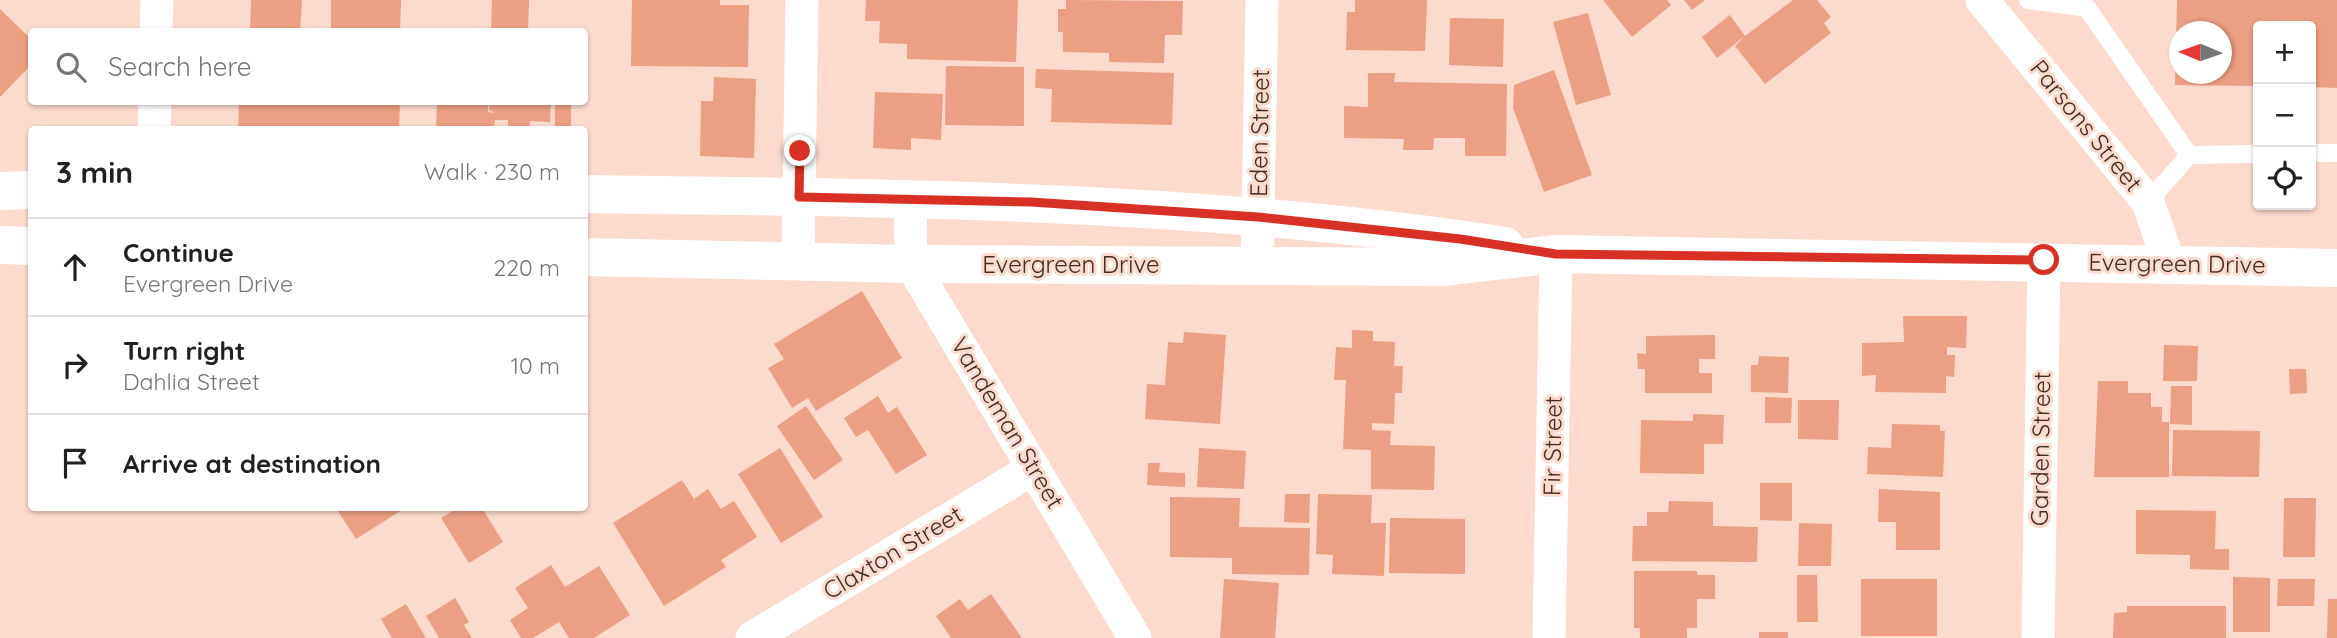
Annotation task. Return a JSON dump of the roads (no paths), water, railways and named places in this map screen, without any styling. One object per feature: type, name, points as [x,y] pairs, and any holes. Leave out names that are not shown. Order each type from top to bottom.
[{"type":"street","points":[[156,28],[157,0]]},
{"type":"street","points":[[798,260],[802,0]]},
{"type":"street","name":"Eden Street","points":[[1257,267],[1262,0]]},
{"type":"street","name":"Parsons Street","points":[[1988,6],[2148,202],[2169,263]]},
{"type":"street","points":[[154,126],[155,105]]},
{"type":"street","points":[[0,191],[28,190]]},
{"type":"street","name":"Evergreen Drive","points":[[588,194],[1031,202],[1258,217],[1460,239],[1556,254]]},
{"type":"street","points":[[910,200],[911,264]]},
{"type":"street","points":[[0,245],[28,246]]},
{"type":"street","name":"Evergreen Drive","points":[[588,257],[911,264],[1444,267],[1556,254],[2044,260],[2337,268]]},
{"type":"street","name":"Fir Street","points":[[1549,638],[1556,254]]},
{"type":"street","name":"Garden Street","points":[[2038,638],[2044,260]]},
{"type":"street","name":"Vandeman Street","points":[[911,264],[1135,638]]},
{"type":"street","name":"Claxton Street","points":[[752,638],[1034,468]]},
{"type":"lane","points":[[1988,6],[2026,0],[2087,8],[2189,155]]},
{"type":"lane","points":[[2316,153],[2337,153]]},
{"type":"lane","points":[[2148,202],[2189,155],[2253,154]]}]
